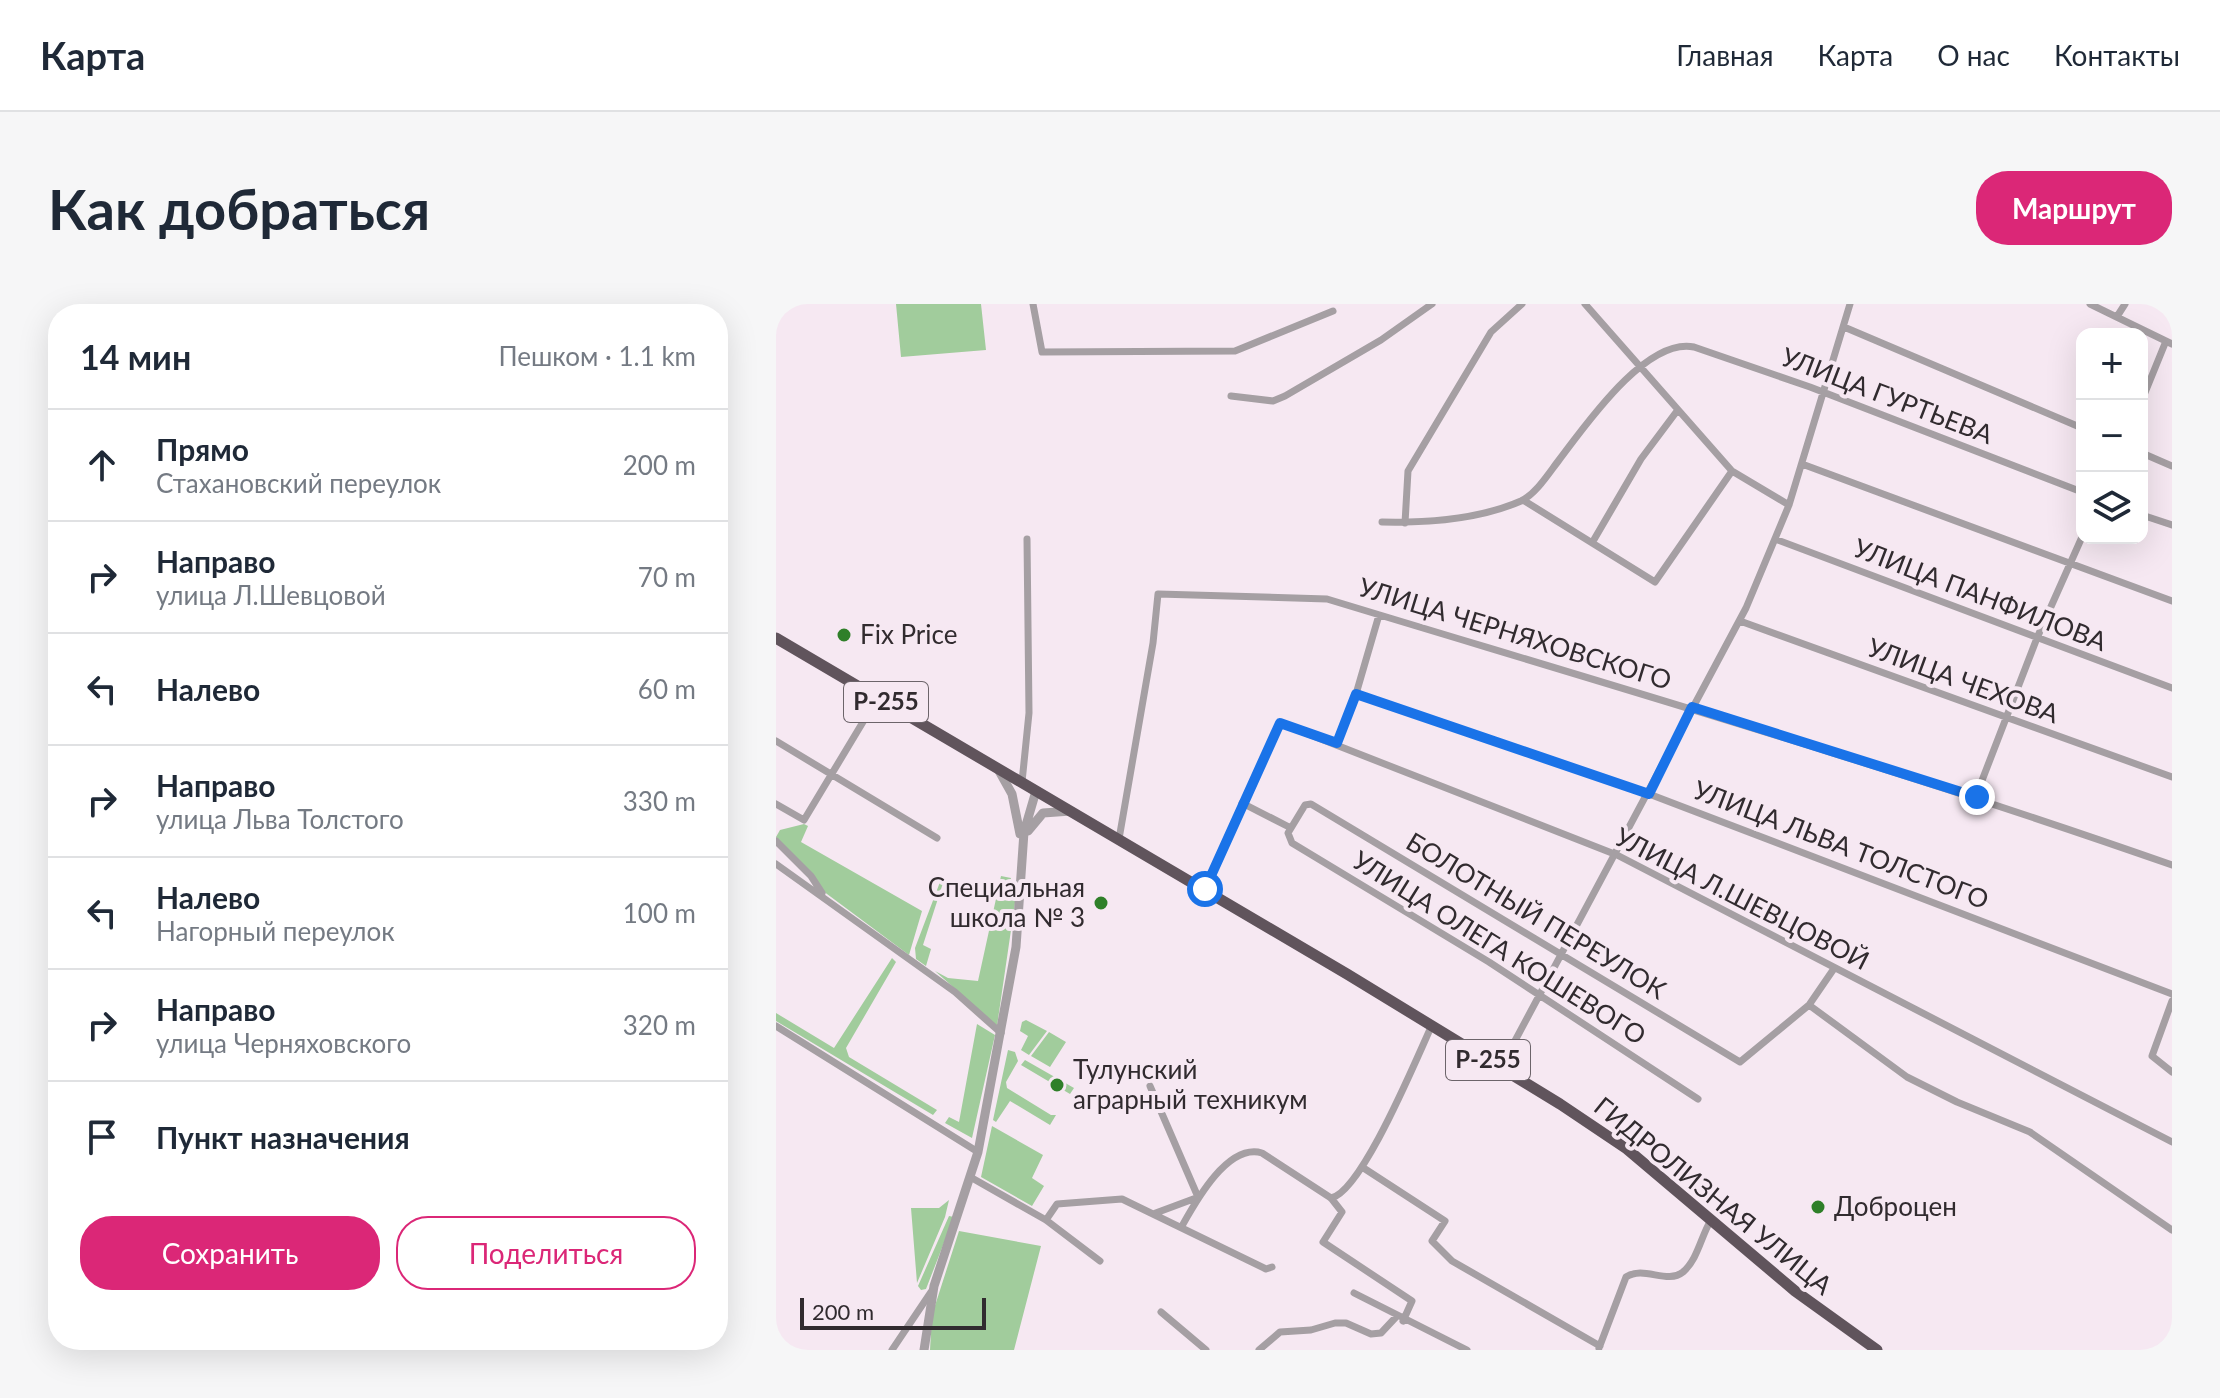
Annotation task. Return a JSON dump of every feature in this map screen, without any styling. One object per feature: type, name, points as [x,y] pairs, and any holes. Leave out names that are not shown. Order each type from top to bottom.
[{"type":"highway","name":"ГИДРОЛИЗНАЯ УЛИЦА","points":[[776,638],[1205,889],[1501,1067],[1627,1149],[1795,1291],[1877,1350]]},
{"type":"street","points":[[1033,304],[1042,352],[1235,351],[1333,311]]},
{"type":"street","points":[[1231,396],[1273,401],[1285,396],[1381,340],[1432,304]]},
{"type":"street","points":[[1405,523],[1408,471],[1491,332],[1522,304]]},
{"type":"street","points":[[1585,304],[1639,369],[1732,471],[1789,505]]},
{"type":"street","points":[[1501,1067],[1740,621],[1789,505],[1850,304]]},
{"type":"street","points":[[2090,304],[2118,315],[2169,343],[2148,387]]},
{"type":"street","points":[[2118,315],[2125,304]]},
{"type":"street","points":[[1844,327],[2076,425]]},
{"type":"street","name":"УЛИЦА ГУРТЬЕВА","points":[[1639,369],[1677,345],[1694,347],[1823,392],[2076,490]]},
{"type":"street","points":[[1382,522],[1458,518],[1523,500],[1589,421],[1639,369]]},
{"type":"street","points":[[1592,543],[1641,459],[1677,411]]},
{"type":"street","points":[[2148,456],[2172,466]]},
{"type":"street","points":[[1802,464],[2172,601]]},
{"type":"street","points":[[1523,500],[1655,582],[1732,471]]},
{"type":"street","points":[[2148,517],[2172,525]]},
{"type":"street","points":[[1022,782],[1029,713],[1027,539]]},
{"type":"street","name":"УЛИЦА ПАНФИЛОВА","points":[[1775,539],[2172,688]]},
{"type":"street","points":[[1976,796],[2037,638],[2079,544]]},
{"type":"street","name":"УЛИЦА ЧЕРНЯХОВСКОГО","points":[[1119,839],[1153,643],[1158,594],[1327,599],[1692,707],[1976,796],[2172,865]]},
{"type":"street","points":[[1337,743],[1356,694],[1379,615]]},
{"type":"street","name":"УЛИЦА ЧЕХОВА","points":[[1740,621],[2172,777]]},
{"type":"street","name":"УЛИЦА ЛЬВА ТОЛСТОГО","points":[[1356,694],[1649,794],[2172,994]]},
{"type":"street","points":[[776,804],[804,820],[830,772],[878,697]]},
{"type":"street","name":"УЛИЦА Л.ШЕВЦОВОЙ","points":[[1242,803],[1280,723],[1337,743],[1617,855],[1833,970],[2172,1142]]},
{"type":"street","points":[[776,741],[937,838]]},
{"type":"street","points":[[996,766],[1016,806],[1023,857]]},
{"type":"street","points":[[924,1350],[934,1286],[972,1178],[978,1152],[1020,919],[1024,841],[1036,791]]},
{"type":"street","points":[[1205,889],[1242,803],[1291,828]]},
{"type":"street","name":"БОЛОТНЫЙ ПЕРЕУЛОК","points":[[1291,828],[1305,805],[1311,804],[1740,1062],[1809,1005]]},
{"type":"street","points":[[1024,841],[1038,816],[1071,811]]},
{"type":"street","name":"УЛИЦА ОЛЕГА КОШЕВОГО","points":[[1291,828],[1288,836],[1292,843],[1541,996],[1698,1099]]},
{"type":"street","points":[[776,841],[811,876],[824,897]]},
{"type":"street","points":[[776,864],[955,992],[1001,1033]]},
{"type":"street","points":[[1833,970],[1809,1005],[1907,1077],[2030,1132],[2172,1230]]},
{"type":"street","points":[[2172,1001],[2152,1053],[2154,1062],[2172,1072]]},
{"type":"street","points":[[1331,1198],[1345,1192],[1362,1167],[1432,1025]]},
{"type":"street","points":[[776,1026],[978,1152]]},
{"type":"street","points":[[1150,1086],[1198,1197]]},
{"type":"street","points":[[1182,1226],[1198,1197],[1233,1161],[1254,1151],[1268,1156],[1331,1198],[1342,1212],[1323,1242],[1412,1301],[1400,1319],[1381,1333],[1371,1334],[1346,1323],[1335,1323],[1311,1330],[1280,1332],[1259,1350]]},
{"type":"street","points":[[1362,1167],[1445,1221],[1432,1241],[1452,1261],[1599,1348],[1626,1277],[1638,1271],[1675,1276],[1683,1272],[1697,1252],[1700,1237],[1711,1220]]},
{"type":"street","points":[[972,1178],[1046,1220],[1100,1261]]},
{"type":"street","points":[[1153,1214],[1198,1197]]},
{"type":"street","points":[[1046,1220],[1057,1204],[1117,1199],[1182,1226],[1266,1269],[1272,1267]]},
{"type":"street","points":[[892,1350],[934,1286]]},
{"type":"street","points":[[1354,1293],[1400,1319],[1467,1350]]},
{"type":"street","points":[[1161,1312],[1206,1350]]},
{"type":"green space","points":[[896,304],[981,304],[986,350],[901,357]]},
{"type":"green space","points":[[804,824],[808,826],[801,842],[922,911],[909,955],[823,891],[810,871],[776,837],[780,830]]},
{"type":"green space","points":[[1001,876],[1011,878],[1010,883],[1017,889],[997,1026],[935,971],[948,978],[978,981]]},
{"type":"green space","points":[[940,882],[943,883],[923,945],[931,949],[926,966],[916,959],[915,948]]},
{"type":"green space","points":[[892,958],[896,962],[846,1048],[849,1057],[937,1110],[933,1115],[776,1021],[776,1013],[834,1048]]},
{"type":"green space","points":[[1026,1020],[1047,1031],[1029,1055],[1021,1050],[1028,1036],[1020,1031],[1022,1022]]},
{"type":"green space","points":[[977,1024],[995,1035],[972,1138],[945,1123],[949,1117],[959,1122]]},
{"type":"green space","points":[[1049,1032],[1066,1042],[1050,1067],[1031,1056]]},
{"type":"green space","points":[[1008,1050],[1015,1052],[1018,1061],[1006,1082],[1007,1088],[1051,1115],[1056,1115],[1050,1125],[1010,1101],[996,1122],[993,1120]]},
{"type":"green space","points":[[1025,1060],[1074,1088],[1070,1094],[1021,1065]]},
{"type":"green space","points":[[992,1126],[1043,1155],[1032,1178],[1044,1186],[1032,1206],[981,1177]]},
{"type":"green space","points":[[949,1200],[917,1283],[911,1208],[939,1208]]},
{"type":"green space","points":[[949,1216],[954,1217],[926,1289],[921,1290],[918,1286]]},
{"type":"green space","points":[[959,1231],[1041,1246],[1014,1350],[930,1350],[932,1315]]},
{"type":"place","name":"Fix Price","points":[[844,635]]},
{"type":"place","name":"Специальная школа № 3","points":[[1101,903]]},
{"type":"place","name":"Тулунский аграрный техникум","points":[[1057,1085]]},
{"type":"place","name":"Доброцен","points":[[1818,1207]]},
{"type":"route","points":[[1205,889],[1280,723],[1337,743],[1356,694],[1649,794],[1692,707],[1977,797]]}]
